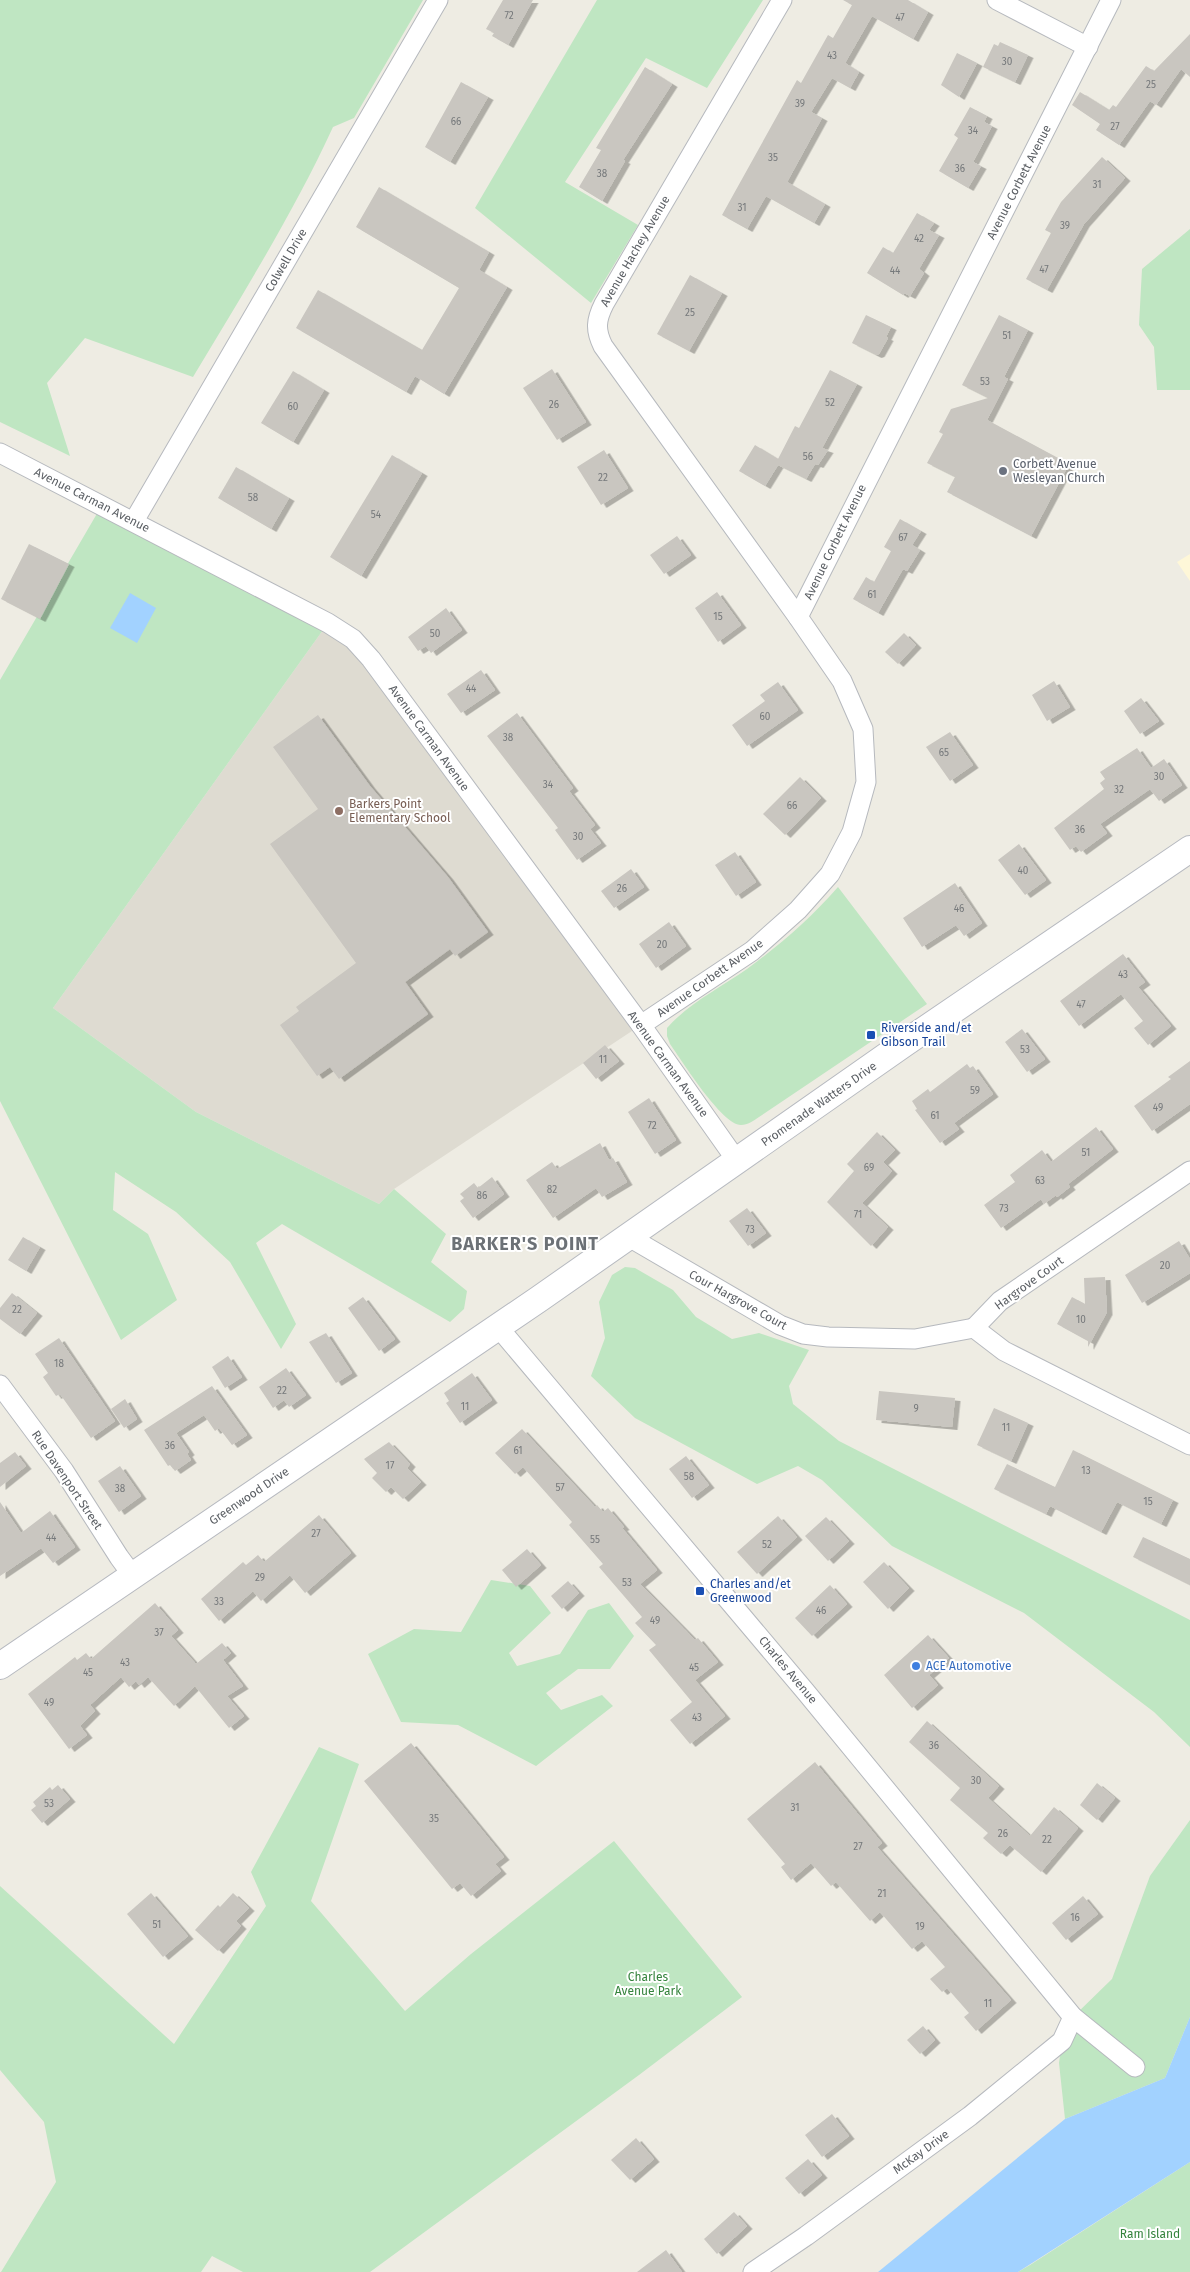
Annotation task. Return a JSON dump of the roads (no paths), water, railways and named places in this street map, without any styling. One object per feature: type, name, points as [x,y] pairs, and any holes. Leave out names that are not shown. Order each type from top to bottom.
[{"type":"main road","name":"Promenade Watters Drive","points":[[498,1327],[1190,849]]},
{"type":"main road","name":"Greenwood Drive","points":[[0,1666],[498,1327]]},
{"type":"street","name":"Colwell Drive","points":[[134,521],[438,0]]},
{"type":"street","name":"Avenue Hachey Avenue","points":[[782,0],[604,304],[597,318],[597,326],[598,335],[603,346],[798,617]]},
{"type":"street","points":[[997,0],[1088,47]]},
{"type":"street","name":"Avenue Corbett Avenue","points":[[641,1025],[752,951],[798,910],[830,874],[852,832],[866,782],[863,729],[842,681],[798,617],[910,392],[1111,0]]},
{"type":"street","name":"Avenue Carman Avenue","points":[[0,452],[328,623],[353,638],[641,1025],[737,1161]]},
{"type":"street","name":"Hargrove Court","points":[[974,1328],[1000,1301],[1190,1171]]},
{"type":"street","name":"Cour Hargrove Court","points":[[629,1237],[780,1325],[802,1334],[828,1337],[915,1339],[974,1328]]},
{"type":"street","name":"Charles Avenue","points":[[498,1327],[805,1691],[1073,2017],[1135,2067]]},
{"type":"street","points":[[974,1328],[1004,1350],[1190,1445]]},
{"type":"street","name":"Rue Davenport Street","points":[[0,1384],[64,1471],[132,1576]]},
{"type":"street","name":"McKay Drive","points":[[753,2272],[806,2236],[970,2116],[1062,2041],[1073,2017]]},
{"type":"water","points":[[130,593],[156,608],[137,643],[110,628]]},
{"type":"water","points":[[1190,2017],[1190,2162],[1018,2272],[878,2272],[1065,2119],[1165,2078]]},
{"type":"place","name":"Corbett Avenue Wesleyan Church","points":[[1003,471]]},
{"type":"place","name":"Barkers Point Elementary School","points":[[339,811]]},
{"type":"place","name":"Riverside and/et Gibson Trail","points":[[871,1035]]},
{"type":"place","name":"Charles and/et Greenwood","points":[[700,1591]]},
{"type":"place","name":"ACE Automotive","points":[[916,1666]]},
{"type":"district","name":"BARKER'S POINT","points":[[525,1244]]},
{"type":"park label","name":"Charles Avenue Park","points":[[648,1984]]},
{"type":"park label","name":"Ram Island","points":[[1150,2234]]}]
